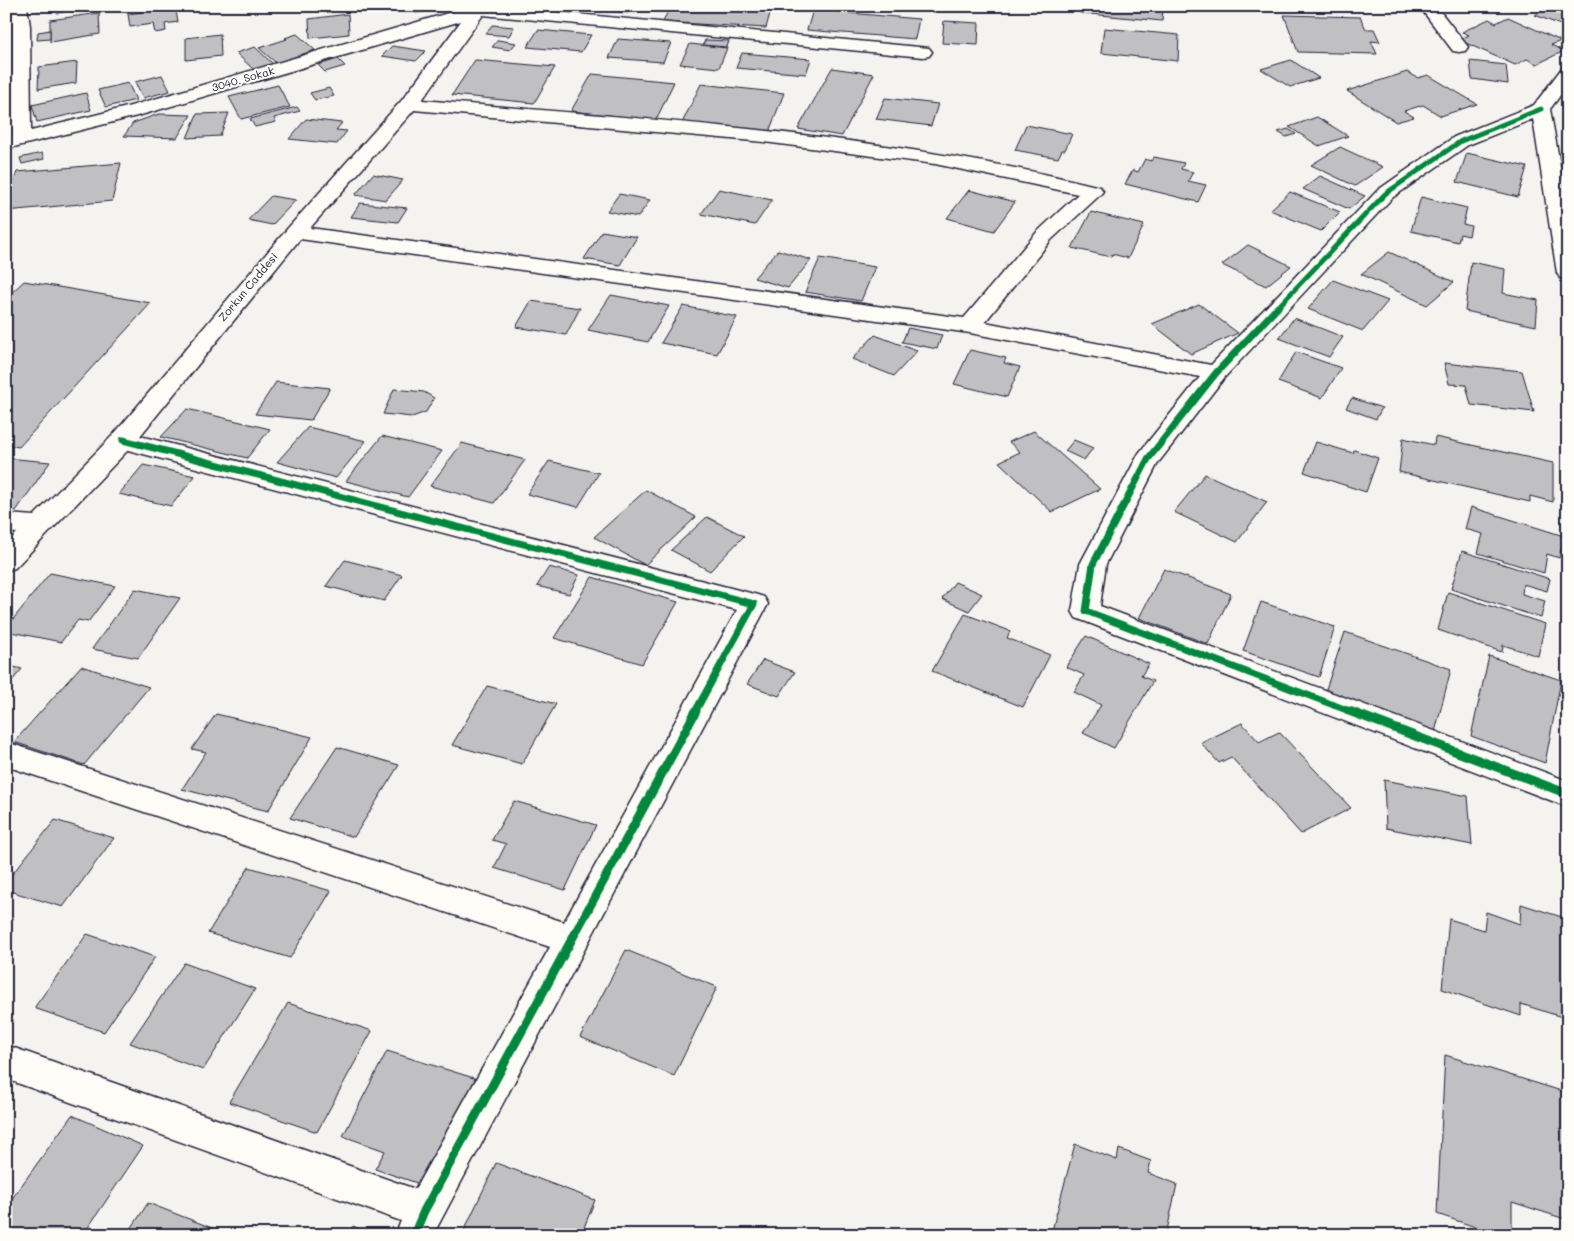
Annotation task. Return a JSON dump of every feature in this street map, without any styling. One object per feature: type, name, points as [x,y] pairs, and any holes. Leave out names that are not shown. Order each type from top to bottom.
[{"type":"street","points":[[14,141],[22,26],[18,6]]},
{"type":"street","points":[[1427,6],[1459,47]]},
{"type":"street","points":[[480,8],[923,52]]},
{"type":"street","name":"3040. Sokak","points":[[14,141],[134,111],[480,8]]},
{"type":"street","name":"Zorkun Caddesi","points":[[6,561],[123,440],[295,232],[410,104],[480,8]]},
{"type":"street","points":[[1568,72],[1541,109],[1461,141],[1385,194],[1216,373],[1148,459],[1093,564],[1086,611],[1568,794]]},
{"type":"street","points":[[410,104],[783,139],[935,158],[1093,192],[1044,236],[970,326]]},
{"type":"street","points":[[1541,109],[1568,273]]},
{"type":"street","points":[[295,232],[970,326],[1216,373]]},
{"type":"street","points":[[6,1062],[419,1223],[754,604],[123,440]]},
{"type":"street","points":[[6,524],[38,526]]},
{"type":"street","points":[[6,754],[572,939]]},
{"type":"building","points":[[36,6],[99,6],[57,13],[56,7],[37,10]]},
{"type":"building","points":[[140,6],[175,6],[178,22],[165,24],[166,31],[155,33],[153,24],[130,27],[128,14],[141,12]]},
{"type":"building","points":[[415,6],[452,6],[451,10],[415,13]]},
{"type":"building","points":[[552,6],[631,6],[628,13]]},
{"type":"building","points":[[670,6],[772,6],[766,28],[663,22]]},
{"type":"building","points":[[1081,6],[1163,6],[1162,21],[1080,13]]},
{"type":"building","points":[[1551,6],[1568,6],[1568,28],[1535,15]]},
{"type":"building","points":[[813,10],[919,19],[915,39],[807,30]]},
{"type":"building","points":[[99,13],[100,34],[50,42],[50,20]]},
{"type":"building","points":[[348,14],[349,34],[310,38],[309,19]]},
{"type":"building","points":[[1284,15],[1360,17],[1366,29],[1374,29],[1380,42],[1371,41],[1377,54],[1298,52]]},
{"type":"building","points":[[1508,17],[1561,41],[1551,45],[1564,51],[1537,64],[1527,59],[1515,65],[1459,40],[1469,35],[1462,32],[1489,19],[1496,23]]},
{"type":"building","points":[[944,21],[979,23],[978,45],[942,43]]},
{"type":"building","points":[[492,25],[514,27],[509,36],[486,34]]},
{"type":"building","points":[[1104,28],[1179,35],[1178,61],[1101,53]]},
{"type":"building","points":[[50,30],[50,39],[37,40],[38,32]]},
{"type":"building","points":[[538,30],[591,35],[581,52],[527,47]]},
{"type":"building","points":[[220,34],[221,56],[186,60],[186,38]]},
{"type":"building","points":[[297,34],[315,50],[276,63],[259,48],[287,39],[285,38]]},
{"type":"building","points":[[618,39],[671,43],[663,62],[609,58]]},
{"type":"building","points":[[498,40],[516,43],[510,50],[492,47]]},
{"type":"building","points":[[705,40],[729,41],[727,47],[703,45]]},
{"type":"building","points":[[690,44],[727,48],[719,68],[680,64]]},
{"type":"building","points":[[392,46],[426,51],[416,61],[382,56]]},
{"type":"building","points":[[255,47],[273,64],[254,70],[236,53]]},
{"type":"building","points":[[742,53],[811,59],[806,74],[736,68]]},
{"type":"building","points":[[338,59],[345,66],[325,72],[318,65]]},
{"type":"building","points":[[475,60],[555,67],[534,103],[452,95]]},
{"type":"building","points":[[1291,60],[1319,78],[1290,87],[1261,69]]},
{"type":"building","points":[[1470,61],[1506,65],[1508,84],[1472,79]]},
{"type":"building","points":[[77,62],[76,83],[38,89],[39,67]]},
{"type":"building","points":[[832,68],[874,74],[842,136],[798,129]]},
{"type":"building","points":[[1407,72],[1418,78],[1428,75],[1477,104],[1441,116],[1423,105],[1404,111],[1414,117],[1396,122],[1347,91]]},
{"type":"building","points":[[592,74],[674,82],[656,120],[571,111]]},
{"type":"building","points":[[162,75],[170,91],[143,98],[135,82]]},
{"type":"building","points":[[128,83],[136,100],[106,107],[98,90]]},
{"type":"building","points":[[701,84],[784,93],[769,132],[682,123]]},
{"type":"building","points":[[278,85],[290,107],[241,119],[229,97]]},
{"type":"building","points":[[329,88],[334,96],[315,100],[310,93]]},
{"type":"building","points":[[86,93],[91,110],[37,122],[32,105]]},
{"type":"building","points":[[885,98],[938,104],[931,126],[876,119]]},
{"type":"building","points":[[297,107],[300,111],[274,118],[276,122],[255,127],[250,119]]},
{"type":"building","points":[[229,113],[220,136],[187,138],[197,114]]},
{"type":"building","points":[[159,114],[191,115],[177,138],[124,136],[133,123]]},
{"type":"building","points":[[1317,117],[1348,136],[1319,146],[1289,127]]},
{"type":"building","points":[[306,119],[342,123],[336,130],[347,131],[337,144],[289,139]]},
{"type":"building","points":[[1026,125],[1072,134],[1065,150],[1062,150],[1058,158],[1015,150]]},
{"type":"building","points":[[1288,129],[1296,134],[1286,137],[1278,132]]},
{"type":"building","points":[[1340,147],[1383,167],[1355,186],[1311,165]]},
{"type":"building","points":[[42,153],[44,159],[22,164],[20,158]]},
{"type":"building","points":[[1467,153],[1527,167],[1518,197],[1457,182]]},
{"type":"building","points":[[1154,157],[1184,163],[1181,169],[1193,172],[1188,181],[1206,185],[1198,202],[1125,184],[1133,170],[1138,172],[1145,159],[1151,161]]},
{"type":"building","points":[[121,163],[112,201],[6,211],[6,204],[17,172]]},
{"type":"building","points":[[373,174],[403,180],[386,200],[355,195]]},
{"type":"building","points":[[1320,176],[1365,196],[1349,209],[1303,189]]},
{"type":"building","points":[[719,189],[772,200],[755,225],[701,214]]},
{"type":"building","points":[[969,190],[1015,202],[994,231],[947,218]]},
{"type":"building","points":[[1290,192],[1340,212],[1321,231],[1270,210]]},
{"type":"building","points":[[619,194],[650,200],[638,217],[607,211]]},
{"type":"building","points":[[271,196],[296,200],[272,225],[248,220]]},
{"type":"building","points":[[1421,197],[1467,208],[1463,224],[1471,226],[1469,236],[1460,234],[1458,242],[1411,231]]},
{"type":"building","points":[[360,203],[407,208],[398,222],[351,217]]},
{"type":"building","points":[[1091,212],[1144,225],[1128,258],[1112,254],[1111,257],[1072,248]]},
{"type":"building","points":[[602,231],[637,237],[620,265],[584,259]]},
{"type":"building","points":[[1248,245],[1291,266],[1266,286],[1222,265]]},
{"type":"building","points":[[778,250],[811,260],[788,288],[754,278]]},
{"type":"building","points":[[1389,252],[1454,282],[1427,305],[1361,274]]},
{"type":"building","points":[[820,258],[875,267],[861,301],[805,292]]},
{"type":"building","points":[[1471,262],[1505,269],[1503,293],[1538,300],[1536,326],[1465,311]]},
{"type":"building","points":[[1333,280],[1388,301],[1363,331],[1308,309]]},
{"type":"building","points":[[24,281],[151,303],[19,447],[6,445],[6,298]]},
{"type":"building","points":[[611,295],[669,306],[648,342],[588,330]]},
{"type":"building","points":[[531,301],[580,308],[566,335],[516,327]]},
{"type":"building","points":[[1199,304],[1238,333],[1191,354],[1152,324]]},
{"type":"building","points":[[683,306],[737,317],[717,354],[661,343]]},
{"type":"building","points":[[1294,318],[1343,337],[1329,357],[1279,338]]},
{"type":"building","points":[[908,328],[942,335],[937,349],[902,342]]},
{"type":"building","points":[[875,335],[917,351],[894,376],[852,359]]},
{"type":"building","points":[[970,350],[1006,358],[1004,363],[1020,367],[1007,397],[954,384]]},
{"type":"building","points":[[1296,352],[1341,368],[1322,398],[1278,382]]},
{"type":"building","points":[[1444,363],[1522,371],[1534,412],[1471,405],[1466,385],[1449,384]]},
{"type":"building","points":[[276,382],[330,388],[311,420],[255,414]]},
{"type":"building","points":[[394,389],[424,392],[434,398],[426,412],[412,417],[383,414]]},
{"type":"building","points":[[1352,398],[1382,408],[1376,419],[1346,408]]},
{"type":"building","points":[[187,409],[270,429],[247,458],[161,437]]},
{"type":"building","points":[[308,427],[366,441],[336,478],[277,462]]},
{"type":"building","points":[[1034,431],[1100,489],[1052,512],[999,462],[1020,452],[1009,442]]},
{"type":"building","points":[[382,436],[442,451],[408,497],[346,481]]},
{"type":"building","points":[[1435,437],[1553,463],[1553,502],[1530,496],[1530,502],[1399,472],[1403,438],[1434,445]]},
{"type":"building","points":[[1074,440],[1093,448],[1084,460],[1065,451]]},
{"type":"building","points":[[1316,442],[1353,453],[1354,450],[1378,458],[1366,492],[1304,472]]},
{"type":"building","points":[[462,443],[525,460],[494,503],[430,486]]},
{"type":"building","points":[[6,458],[50,462],[16,511],[6,510]]},
{"type":"building","points":[[549,461],[599,473],[578,507],[527,494]]},
{"type":"building","points":[[143,465],[195,476],[171,506],[119,494]]},
{"type":"building","points":[[1205,474],[1267,502],[1237,542],[1174,512]]},
{"type":"building","points":[[646,490],[696,517],[645,565],[594,537]]},
{"type":"building","points":[[1471,507],[1564,536],[1559,558],[1547,554],[1544,573],[1478,553],[1483,534],[1465,529]]},
{"type":"building","points":[[707,517],[744,536],[710,571],[671,550]]},
{"type":"building","points":[[1462,551],[1550,579],[1547,591],[1523,584],[1522,594],[1545,601],[1541,618],[1451,589]]},
{"type":"building","points":[[345,560],[402,575],[384,601],[326,586]]},
{"type":"building","points":[[549,567],[579,575],[569,594],[537,586]]},
{"type":"building","points":[[1164,569],[1231,594],[1208,644],[1139,618]]},
{"type":"building","points":[[50,573],[115,586],[88,622],[78,620],[61,642],[6,631],[6,628]]},
{"type":"building","points":[[592,577],[678,602],[642,664],[554,638]]},
{"type":"building","points":[[955,582],[982,594],[969,611],[942,599]]},
{"type":"building","points":[[135,589],[180,598],[138,658],[92,649]]},
{"type":"building","points":[[1448,592],[1545,624],[1538,656],[1503,645],[1502,652],[1438,630]]},
{"type":"building","points":[[1261,602],[1335,627],[1319,677],[1243,651]]},
{"type":"building","points":[[965,614],[1010,631],[1007,638],[1050,655],[1023,707],[932,671]]},
{"type":"building","points":[[1345,632],[1451,669],[1435,732],[1325,692]]},
{"type":"building","points":[[1086,636],[1149,664],[1141,676],[1153,681],[1114,748],[1083,733],[1101,705],[1074,692],[1084,675],[1066,667]]},
{"type":"building","points":[[1489,656],[1561,680],[1545,763],[1471,736]]},
{"type":"building","points":[[763,660],[795,672],[779,696],[747,684]]},
{"type":"building","points":[[6,665],[22,669],[6,688]]},
{"type":"building","points":[[81,666],[149,687],[84,765],[14,742]]},
{"type":"building","points":[[487,686],[556,704],[522,764],[452,745]]},
{"type":"building","points":[[216,714],[312,737],[268,811],[182,789],[206,752],[192,749]]},
{"type":"building","points":[[1242,723],[1259,742],[1279,732],[1351,808],[1301,834],[1231,757],[1219,763],[1201,743]]},
{"type":"building","points":[[337,747],[399,765],[354,837],[290,818]]},
{"type":"building","points":[[1384,780],[1468,796],[1472,845],[1386,828]]},
{"type":"building","points":[[514,801],[596,825],[565,890],[494,868],[506,844],[492,840]]},
{"type":"building","points":[[55,820],[114,838],[63,907],[6,890],[6,882]]},
{"type":"building","points":[[249,867],[331,891],[290,958],[208,933]]},
{"type":"building","points":[[1521,904],[1568,919],[1568,1019],[1521,1004],[1521,1016],[1442,989],[1449,919],[1484,930],[1486,912],[1520,924]]},
{"type":"building","points":[[87,934],[155,957],[104,1032],[34,1008]]},
{"type":"building","points":[[626,950],[717,987],[674,1076],[580,1037]]},
{"type":"building","points":[[184,963],[255,989],[203,1070],[130,1043]]},
{"type":"building","points":[[288,1003],[372,1031],[317,1132],[229,1102]]},
{"type":"building","points":[[387,1051],[477,1079],[426,1186],[375,1169],[385,1151],[343,1136]]},
{"type":"building","points":[[1445,1055],[1568,1093],[1568,1220],[1512,1202],[1512,1235],[1499,1235],[1437,1214]]},
{"type":"building","points":[[72,1115],[143,1146],[83,1235],[6,1234],[6,1207]]},
{"type":"building","points":[[1075,1144],[1117,1160],[1119,1149],[1151,1161],[1148,1173],[1177,1184],[1166,1235],[1051,1234]]},
{"type":"building","points":[[496,1163],[595,1200],[581,1235],[462,1235]]},
{"type":"building","points":[[148,1203],[230,1235],[127,1235]]},
{"type":"building","points":[[353,1226],[373,1235],[348,1235]]},
{"type":"cycle path","points":[[1541,109],[1461,141],[1385,194],[1216,373],[1148,459],[1093,564],[1086,611],[1568,794]]},
{"type":"cycle path","points":[[123,440],[754,604],[424,1211],[414,1235]]}]
